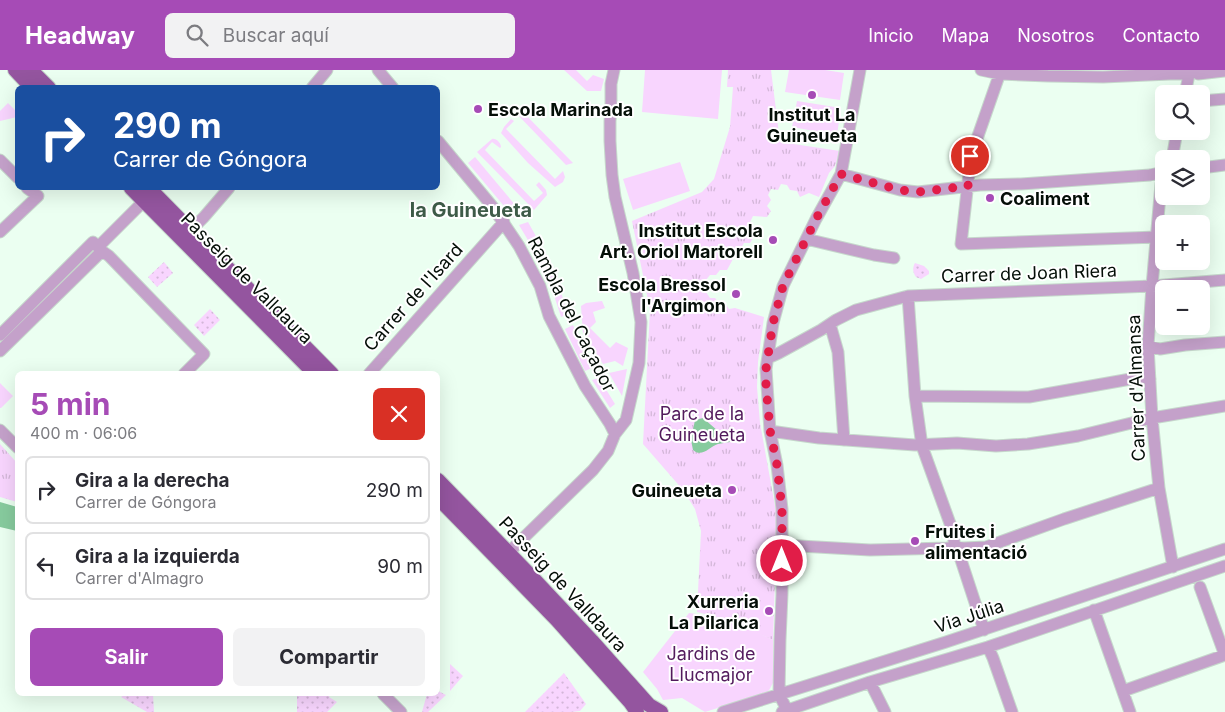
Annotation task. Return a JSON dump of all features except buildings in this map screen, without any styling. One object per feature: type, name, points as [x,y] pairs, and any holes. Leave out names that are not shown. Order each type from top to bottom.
[{"type":"main road","points":[[15,70],[29,85]]},
{"type":"main road","points":[[31,70],[46,85]]},
{"type":"main road","name":"Passeig de Valldaura","points":[[148,193],[190,230],[329,371]]},
{"type":"main road","name":"Passeig de Valldaura","points":[[148,193],[312,371]]},
{"type":"main road","name":"Passeig de Valldaura","points":[[440,482],[637,712]]},
{"type":"main road","name":"Passeig de Valldaura","points":[[440,500],[504,557],[592,641],[649,705],[661,712]]},
{"type":"street","points":[[314,85],[327,70]]},
{"type":"street","points":[[378,70],[390,85]]},
{"type":"street","points":[[504,557],[593,470],[608,451],[615,434],[627,417],[639,363],[641,322],[633,273],[615,197],[612,175],[610,120],[614,70]]},
{"type":"street","points":[[786,712],[779,694],[782,509],[777,465],[770,430],[766,369],[773,323],[783,286],[816,219],[841,174],[860,70]]},
{"type":"street","points":[[982,70],[1103,77],[1225,71]]},
{"type":"street","points":[[1000,72],[970,156],[961,244],[1155,236]]},
{"type":"street","points":[[1188,85],[1192,73]]},
{"type":"street","points":[[1210,100],[1225,99]]},
{"type":"street","name":"Rambla del Caçador","points":[[440,143],[492,206],[519,246],[540,286],[550,316],[585,386],[615,434]]},
{"type":"street","points":[[0,160],[15,175]]},
{"type":"street","points":[[1210,167],[1225,165]]},
{"type":"street","points":[[841,174],[900,190],[918,192],[968,186],[1155,174]]},
{"type":"street","points":[[0,232],[38,196],[30,190]]},
{"type":"street","points":[[190,230],[227,190]]},
{"type":"street","points":[[0,351],[100,249],[148,193]]},
{"type":"street","name":"Carrer de l'Isard","points":[[372,371],[504,222]]},
{"type":"street","points":[[806,239],[894,258]]},
{"type":"street","points":[[0,335],[93,242],[109,256],[204,354],[187,371]]},
{"type":"street","name":"Carrer d'Almansa","points":[[1155,256],[1148,346],[1152,418],[1159,488],[1173,567]]},
{"type":"street","name":"Carrer de Joan Riera","points":[[768,358],[856,310],[908,296],[1152,286],[1225,280]]},
{"type":"street","points":[[908,296],[915,396],[922,446],[952,529],[955,547],[984,630]]},
{"type":"street","points":[[830,324],[838,352],[844,440]]},
{"type":"street","points":[[1148,346],[1160,349],[1225,342]]},
{"type":"street","points":[[915,396],[1029,397],[1142,377],[1150,379]]},
{"type":"street","points":[[770,430],[819,438],[922,446],[957,443],[996,446],[1028,444],[1078,436],[1152,418],[1225,406]]},
{"type":"street","points":[[0,430],[15,445]]},
{"type":"street","points":[[782,545],[870,550],[986,547],[1159,488]]},
{"type":"street","name":"Via Júlia","points":[[723,712],[984,630],[1225,549]]},
{"type":"street","name":"Via Júlia","points":[[786,712],[829,695],[988,647],[1225,566]]},
{"type":"street","points":[[1123,690],[1224,653],[1200,587]]},
{"type":"street","points":[[1094,610],[1130,712]]},
{"type":"street","points":[[988,647],[1012,712]]},
{"type":"street","points":[[870,682],[885,712]]},
{"type":"street","points":[[385,696],[401,712]]},
{"type":"green space","points":[[564,70],[576,70],[587,81],[593,75],[604,79],[601,91],[587,91]]},
{"type":"green space","points":[[645,70],[722,70],[718,119],[642,112]]},
{"type":"green space","name":"Parc de la Guineueta","points":[[728,70],[771,70],[780,142],[840,151],[835,166],[829,173],[819,197],[809,193],[800,197],[797,191],[790,190],[787,185],[781,184],[778,190],[771,189],[768,195],[771,200],[767,206],[771,211],[767,217],[753,216],[748,226],[753,238],[750,243],[744,243],[741,248],[735,248],[731,253],[733,259],[727,270],[720,270],[716,275],[710,275],[706,280],[709,287],[706,292],[710,298],[715,298],[719,303],[725,303],[729,309],[735,308],[764,317],[757,387],[760,423],[777,517],[773,640],[728,620],[697,612],[701,531],[695,509],[683,490],[643,444],[650,310],[632,221],[702,192],[714,179],[730,127],[733,87],[727,87]]},
{"type":"green space","points":[[789,70],[825,70],[844,73],[840,100],[785,92]]},
{"type":"green space","points":[[797,101],[841,108],[837,135],[792,127]]},
{"type":"green space","points":[[8,103],[15,110],[15,117],[0,121],[0,111]]},
{"type":"green space","points":[[517,106],[573,163],[566,165],[516,113]]},
{"type":"green space","points":[[511,119],[514,121],[506,129],[555,179],[563,171],[565,177],[563,182],[555,187],[528,163],[501,133]]},
{"type":"green space","points":[[492,139],[498,141],[501,147],[492,142],[485,150],[534,201],[543,193],[536,185],[539,182],[546,190],[547,195],[534,210],[477,152]]},
{"type":"green space","points":[[475,157],[521,212],[514,218],[468,163]]},
{"type":"green space","points":[[680,162],[690,191],[633,210],[623,179]]},
{"type":"green space","points":[[528,222],[547,256],[556,278],[549,282],[535,252],[519,225]]},
{"type":"green space","points":[[164,262],[173,273],[157,287],[148,277]]},
{"type":"green space","points":[[915,263],[924,266],[929,271],[929,274],[921,279],[916,277],[913,270]]},
{"type":"green space","points":[[558,283],[568,314],[561,317],[551,286]]},
{"type":"green space","points":[[602,301],[605,308],[593,312],[596,322],[590,328],[610,348],[616,342],[628,348],[623,366],[615,361],[603,364],[583,334],[581,306],[586,303]]},
{"type":"green space","points":[[210,309],[220,320],[204,336],[194,325]]},
{"type":"green space","points":[[573,325],[592,368],[585,371],[565,329]]},
{"type":"green space","points":[[627,369],[622,396],[609,373]]},
{"type":"green space","points":[[599,378],[615,404],[610,408],[592,380]]},
{"type":"green space","points":[[0,383],[13,396],[1,408],[0,408]]},
{"type":"green space","points":[[0,444],[15,461],[15,501],[0,497]]},
{"type":"green space","name":"Jardins de Llucmajor","points":[[689,613],[711,616],[744,626],[773,640],[773,683],[768,692],[705,712],[682,698],[663,700],[657,689],[643,672]]},
{"type":"green space","points":[[450,664],[463,676],[450,691]]},
{"type":"green space","points":[[564,673],[586,704],[580,711],[525,712]]},
{"type":"green space","points":[[440,692],[446,695],[428,712],[422,712],[426,696],[440,696]]},
{"type":"green space","points":[[153,696],[154,712],[147,712],[121,697]]},
{"type":"green space","points":[[297,696],[330,696],[337,702],[327,712],[297,712]]},
{"type":"shaded area","points":[[703,418],[718,431],[728,436],[730,442],[718,444],[699,453],[693,450],[691,440],[695,420]]},
{"type":"shaded area","points":[[0,502],[15,506],[15,531],[0,527]]},
{"type":"place","name":"Institut La Guineueta","points":[[812,95]]},
{"type":"place","name":"Escola Marinada","points":[[478,109]]},
{"type":"place","name":"Coaliment","points":[[990,198]]},
{"type":"place","name":"Institut Escola Art. Oriol Martorell","points":[[773,240]]},
{"type":"place","name":"Escola Bressol l'Argimon","points":[[736,294]]},
{"type":"place","name":"Guineueta","points":[[732,490]]},
{"type":"place","name":"Fruites i alimentació","points":[[915,541]]},
{"type":"place","name":"Xurreria La Pilarica","points":[[769,611]]},
{"type":"district","name":"la Guineueta","points":[[471,210]]},
{"type":"route","points":[[782,561],[782,509],[777,465],[768,418],[766,369],[773,323],[783,286],[816,219],[841,174],[900,190],[918,192],[968,186],[970,156]]}]
